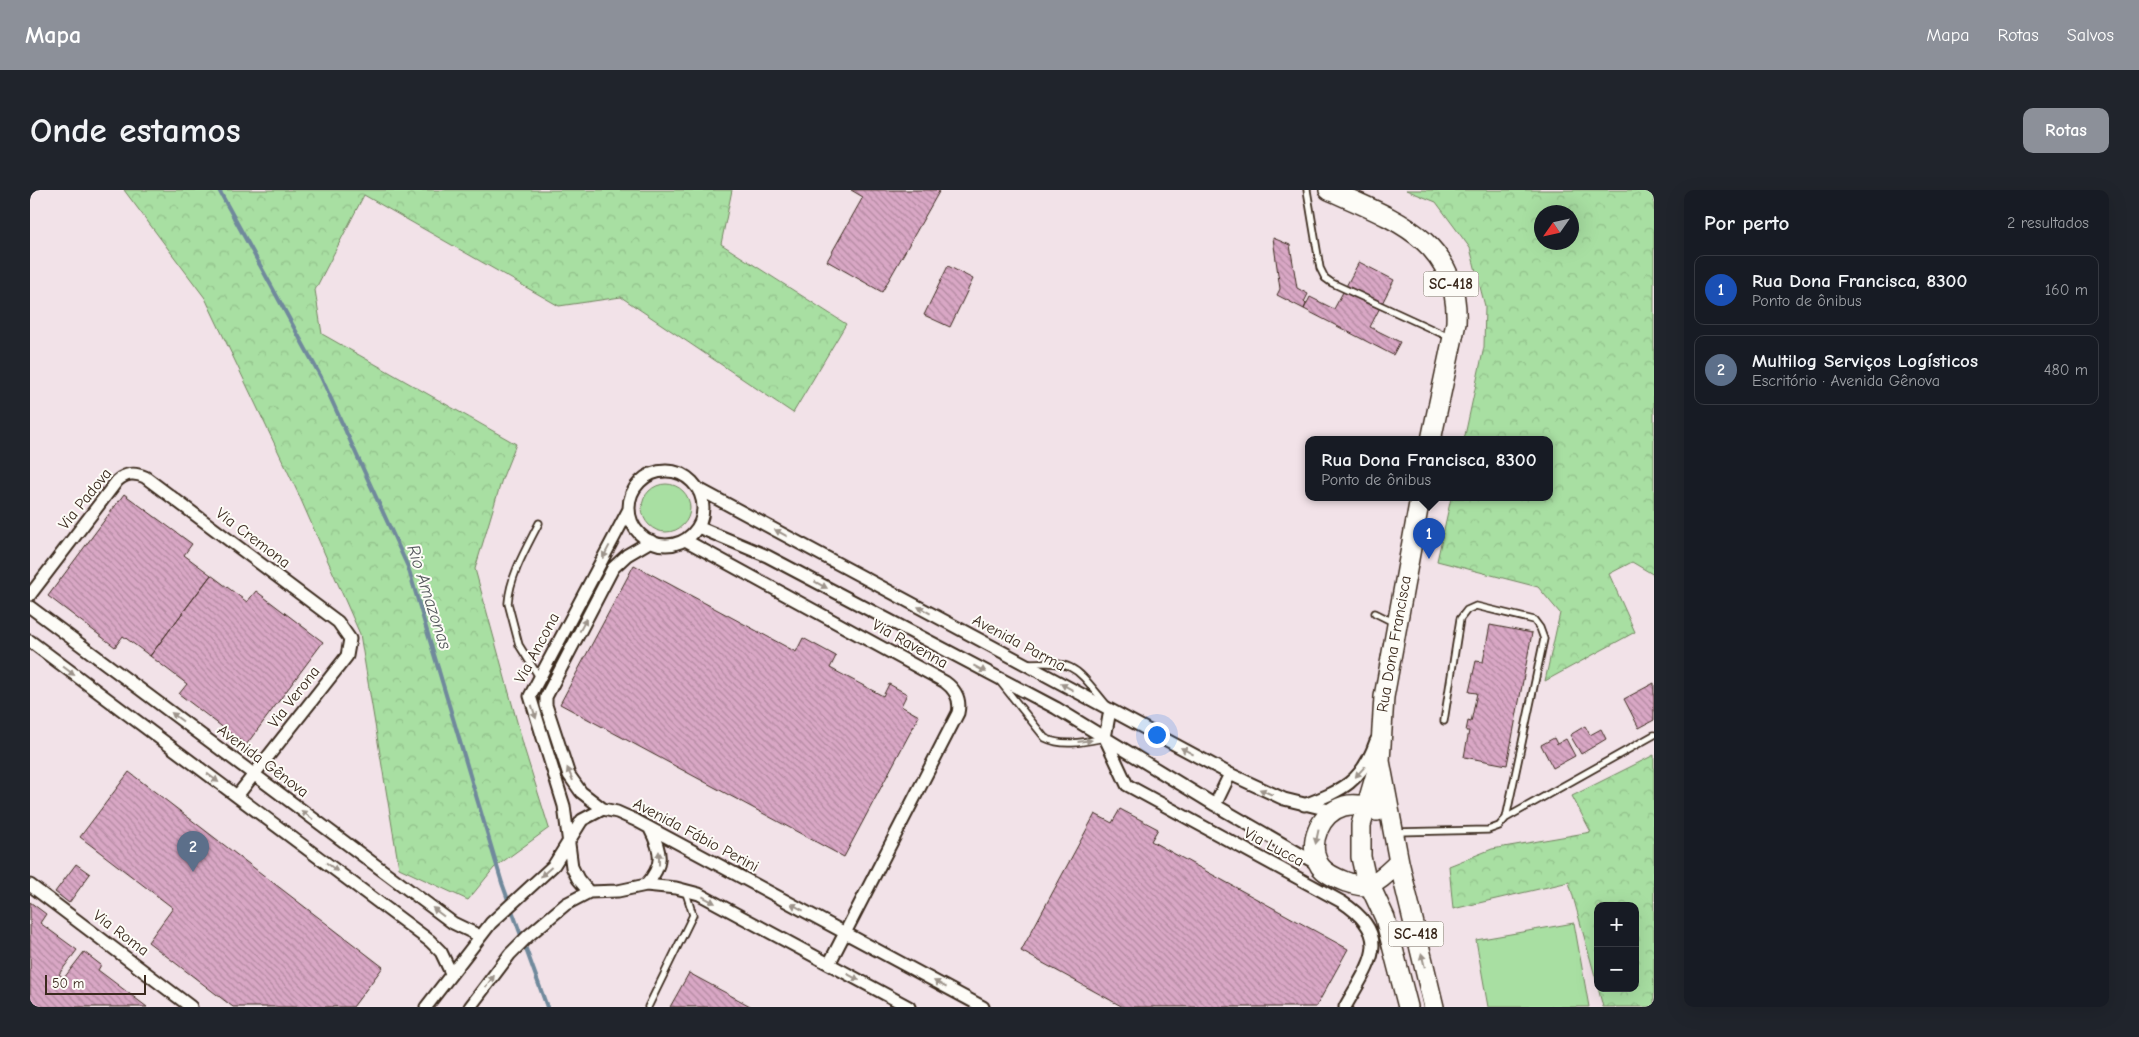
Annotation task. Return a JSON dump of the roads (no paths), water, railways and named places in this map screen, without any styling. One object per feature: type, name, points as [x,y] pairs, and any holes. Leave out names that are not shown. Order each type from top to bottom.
[{"type":"main road","name":"SC-418","points":[[1329,190],[1403,224],[1417,233],[1448,273],[1457,308],[1453,338],[1432,436]]},
{"type":"main road","name":"Rua Dona Francisca","points":[[1419,501],[1384,697],[1380,729],[1380,761],[1399,862],[1434,1007]]},
{"type":"main road","name":"Rua Dona Francisca","points":[[1380,761],[1366,806],[1360,843],[1361,857],[1369,885],[1385,918],[1408,1007]]},
{"type":"main road","points":[[1392,826],[1366,806],[1358,804],[1344,806],[1333,810],[1321,823],[1315,837],[1315,851],[1320,866],[1341,880],[1355,885],[1369,885],[1399,862]]},
{"type":"street","points":[[660,471],[671,471],[681,474],[697,488],[703,508],[698,527],[685,540],[674,544],[662,545],[651,541],[636,528],[631,519],[630,509],[635,489],[642,481],[660,471]]},
{"type":"street","name":"Via Padova","points":[[30,594],[117,481],[129,473]]},
{"type":"street","name":"Via Cremona","points":[[129,473],[145,477],[338,622],[350,639]]},
{"type":"street","name":"Avenida Parma","points":[[697,488],[1265,792],[1304,805],[1333,810]]},
{"type":"street","name":"Via Ancona","points":[[570,840],[564,806],[530,700],[531,692],[630,509]]},
{"type":"street","points":[[698,527],[767,556],[1056,708],[1214,805],[1320,866]]},
{"type":"street","name":"Via Ravenna","points":[[685,540],[946,682],[951,686],[959,700],[958,713],[829,964]]},
{"type":"street","name":"Via Ancona","points":[[603,809],[581,792],[569,775],[546,705],[546,697],[613,568],[627,556],[651,541]]},
{"type":"street","name":"Avenida Gênova","points":[[30,608],[453,923],[480,936]]},
{"type":"street","name":"Via Verona","points":[[237,796],[347,656],[350,639]]},
{"type":"street","points":[[30,641],[430,941],[441,952],[452,973]]},
{"type":"street","points":[[1105,738],[1110,710]]},
{"type":"street","points":[[1304,805],[1334,792],[1360,773],[1369,761],[1380,729]]},
{"type":"street","name":"Via Lucca","points":[[1105,738],[1127,786],[1342,902],[1362,918],[1374,940],[1374,950],[1371,961],[1345,1007]]},
{"type":"street","points":[[1214,805],[1230,774]]},
{"type":"street","points":[[426,1007],[498,914],[554,865],[582,820],[603,809]]},
{"type":"street","name":"Avenida Fábio Perini","points":[[603,809],[617,812],[650,829],[983,1007]]},
{"type":"street","points":[[646,885],[654,876],[659,866],[660,854],[657,842],[650,829]]},
{"type":"street","points":[[570,840],[572,867],[578,879],[589,892]]},
{"type":"street","name":"Via Roma","points":[[30,885],[192,1007]]},
{"type":"street","points":[[470,1007],[510,954],[566,904],[589,892],[618,891],[646,885],[685,890],[699,894],[909,1007]]},
{"type":"lane","points":[[1307,190],[1320,268],[1326,278],[1332,283],[1453,338]]},
{"type":"lane","points":[[539,523],[521,558],[508,602],[519,645],[539,677]]},
{"type":"lane","points":[[1444,721],[1460,619],[1467,610],[1476,606],[1534,620],[1540,628],[1544,639],[1506,818]]},
{"type":"lane","points":[[1375,613],[1397,624]]},
{"type":"lane","points":[[1022,663],[1055,662],[1067,665],[1086,680],[1110,710]]},
{"type":"lane","points":[[996,677],[1045,738],[1054,742],[1066,743],[1105,738]]},
{"type":"lane","points":[[1392,826],[1488,830],[1499,826],[1506,818],[1654,735]]},
{"type":"lane","points":[[648,1007],[693,914],[685,890]]},
{"type":"waterway","name":"Rio Amazonas","points":[[219,190],[321,377],[408,567],[502,883],[547,1007]]},
{"type":"place","name":"Rua Dona Francisca, 8300","points":[[1429,559]]},
{"type":"place","name":"Multilog Serviços Logísticos","points":[[193,872]]}]
